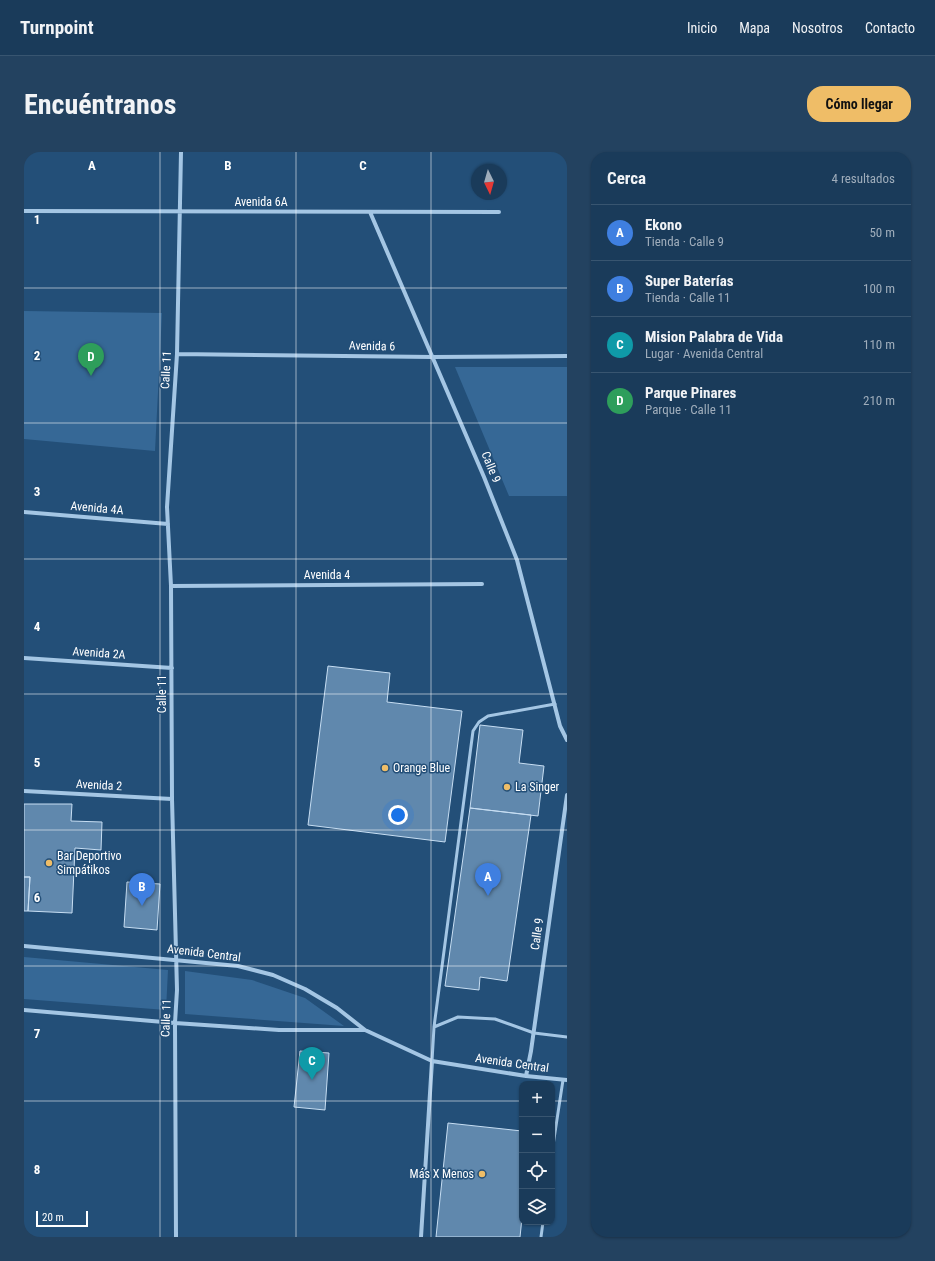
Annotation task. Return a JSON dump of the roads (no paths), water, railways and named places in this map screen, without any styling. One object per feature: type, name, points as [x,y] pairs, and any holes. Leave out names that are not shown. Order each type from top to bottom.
[{"type":"street","name":"Calle 11","points":[[176,1237],[176,959],[172,799],[171,586],[167,507],[177,354],[181,152]]},
{"type":"street","name":"Avenida 6A","points":[[24,211],[499,212]]},
{"type":"street","name":"Calle 9","points":[[370,212],[484,477],[517,560],[560,726],[567,740]]},
{"type":"street","name":"Avenida 6","points":[[177,354],[433,357],[567,356]]},
{"type":"street","name":"Avenida 4A","points":[[24,512],[168,524]]},
{"type":"street","name":"Avenida 4","points":[[171,586],[482,584]]},
{"type":"street","name":"Avenida 2A","points":[[24,658],[172,668]]},
{"type":"street","name":"Avenida 2","points":[[24,791],[172,799]]},
{"type":"street","name":"Calle 9","points":[[526,1076],[534,1032],[567,795]]},
{"type":"street","name":"Avenida Central","points":[[24,946],[176,959],[238,966],[273,975],[305,989],[337,1008],[365,1030],[432,1061],[526,1076],[565,1080]]},
{"type":"street","name":"Avenida Central","points":[[24,1010],[280,1030],[365,1030]]},
{"type":"street","points":[[421,1237],[432,1061]]},
{"type":"lane","points":[[432,1061],[434,1027],[473,731],[479,722],[488,716],[555,704]]},
{"type":"lane","points":[[434,1027],[458,1017],[495,1019],[534,1032],[567,1037]]},
{"type":"lane","points":[[555,1135],[565,1080]]},
{"type":"lane","points":[[541,1237],[543,1225]]},
{"type":"place","name":"Parque Pinares","points":[[91,376]]},
{"type":"place","name":"Orange Blue","points":[[385,768]]},
{"type":"place","name":"La Singer","points":[[507,787]]},
{"type":"place","name":"Bar Deportivo Simpátikos","points":[[49,863]]},
{"type":"place","name":"Ekono","points":[[488,896]]},
{"type":"place","name":"Super Baterías","points":[[142,906]]},
{"type":"place","name":"Mision Palabra de Vida","points":[[312,1080]]},
{"type":"place","name":"Más X Menos","points":[[482,1174]]}]
